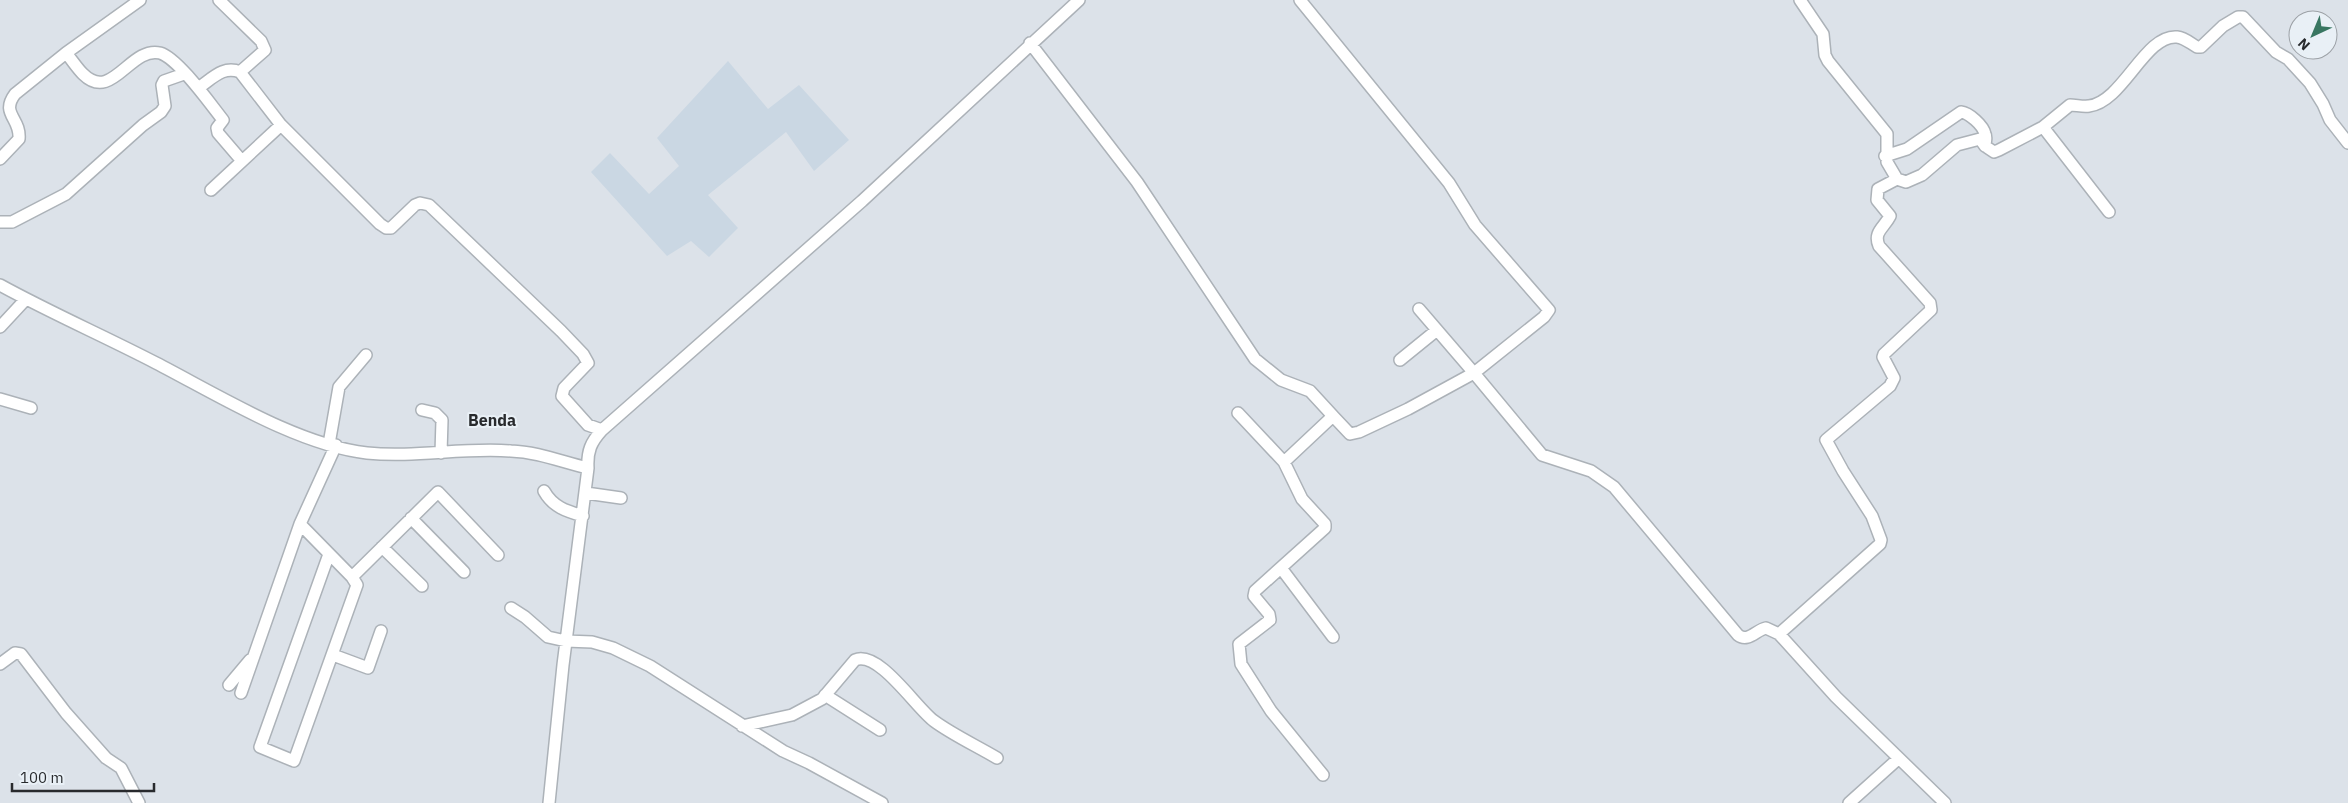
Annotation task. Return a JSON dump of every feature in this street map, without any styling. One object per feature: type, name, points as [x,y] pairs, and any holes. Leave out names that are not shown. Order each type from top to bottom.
[{"type":"street","points":[[0,159],[19,139],[18,126],[8,108],[9,102],[15,94],[66,53],[140,0]]},
{"type":"street","points":[[219,0],[265,46],[265,50],[240,72]]},
{"type":"street","points":[[549,803],[566,641],[586,493],[588,454],[592,441],[602,430],[862,201],[1030,43],[1065,4],[1079,0]]},
{"type":"street","points":[[1030,43],[1137,182],[1256,359],[1281,380],[1310,390],[1350,434],[1359,432],[1408,409],[1474,374],[1544,317],[1549,310],[1475,225],[1449,182],[1300,0]]},
{"type":"street","points":[[1800,0],[1824,34],[1825,55],[1828,61],[1887,134],[1885,156],[1897,179],[1906,182],[1922,175],[1957,145],[1980,139],[1985,146],[1994,152],[2043,127],[2070,105],[2089,106],[2105,100],[2151,50],[2170,37],[2186,39],[2197,47],[2201,47],[2223,26],[2238,17],[2243,17],[2270,46],[2288,59],[2310,83],[2330,120],[2348,143]]},
{"type":"street","points":[[66,53],[84,76],[96,82],[105,82],[116,77],[134,60],[150,53],[160,54],[169,59],[198,88],[222,120],[217,128],[218,133],[242,161]]},
{"type":"street","points":[[198,88],[224,70],[231,68],[240,72],[281,125],[338,184],[386,228],[391,228],[415,205],[420,203],[434,208],[586,358],[587,366],[564,388],[562,394],[588,425],[602,430]]},
{"type":"street","points":[[0,222],[12,222],[66,194],[142,125],[161,112],[165,106],[164,81],[184,74]]},
{"type":"street","points":[[1885,156],[1907,149],[1961,112],[1966,113],[1986,134],[1985,146]]},
{"type":"street","points":[[211,190],[281,125]]},
{"type":"street","points":[[2043,127],[2109,212]]},
{"type":"street","points":[[1779,634],[1880,544],[1881,540],[1872,516],[1843,471],[1826,440],[1890,386],[1894,378],[1883,357],[1884,354],[1931,310],[1930,303],[1879,246],[1876,240],[1876,234],[1890,216],[1878,200],[1878,189],[1897,179]]},
{"type":"street","points":[[0,285],[264,418],[317,440],[367,453],[441,453],[509,450],[539,453],[558,461],[588,468]]},
{"type":"street","points":[[0,326],[26,299]]},
{"type":"street","points":[[1420,309],[1542,454],[1591,471],[1614,487],[1738,635],[1748,638],[1766,628],[1779,634],[1836,697],[1945,803]]},
{"type":"street","points":[[1400,360],[1437,330]]},
{"type":"street","points":[[241,693],[300,524],[333,444],[337,394],[366,355]]},
{"type":"street","points":[[0,399],[31,408]]},
{"type":"street","points":[[422,410],[435,413],[442,420],[441,453]]},
{"type":"street","points":[[1238,413],[1284,462],[1302,499],[1325,524],[1323,532],[1255,590],[1254,596],[1268,614],[1270,620],[1240,642],[1240,664],[1271,711],[1323,775]]},
{"type":"street","points":[[1284,462],[1333,416]]},
{"type":"street","points":[[352,577],[438,492],[498,555]]},
{"type":"street","points":[[544,492],[562,510],[583,516]]},
{"type":"street","points":[[586,493],[621,498]]},
{"type":"street","points":[[411,518],[464,572]]},
{"type":"street","points":[[300,524],[352,577],[357,585],[294,761],[260,747],[329,554]]},
{"type":"street","points":[[382,547],[422,586]]},
{"type":"street","points":[[1281,568],[1333,637]]},
{"type":"street","points":[[511,608],[525,616],[548,638],[592,642],[613,648],[643,662],[783,751],[882,803]]},
{"type":"street","points":[[333,655],[368,668],[381,631]]},
{"type":"street","points":[[0,664],[15,653],[21,654],[36,676],[106,758],[122,768],[139,803]]},
{"type":"street","points":[[229,685],[254,654]]},
{"type":"street","points":[[742,726],[792,715],[825,695],[855,660],[862,658],[871,660],[899,684],[934,721],[997,758]]},
{"type":"street","points":[[825,695],[880,730]]},
{"type":"street","points":[[1849,803],[1898,759]]},
{"type":"shaded area","points":[[728,61],[768,109],[799,85],[849,140],[814,171],[786,132],[708,195],[738,228],[709,257],[691,241],[667,256],[591,172],[610,153],[649,194],[679,166],[657,138]]},
{"type":"district","name":"Benda","points":[[492,420]]}]
